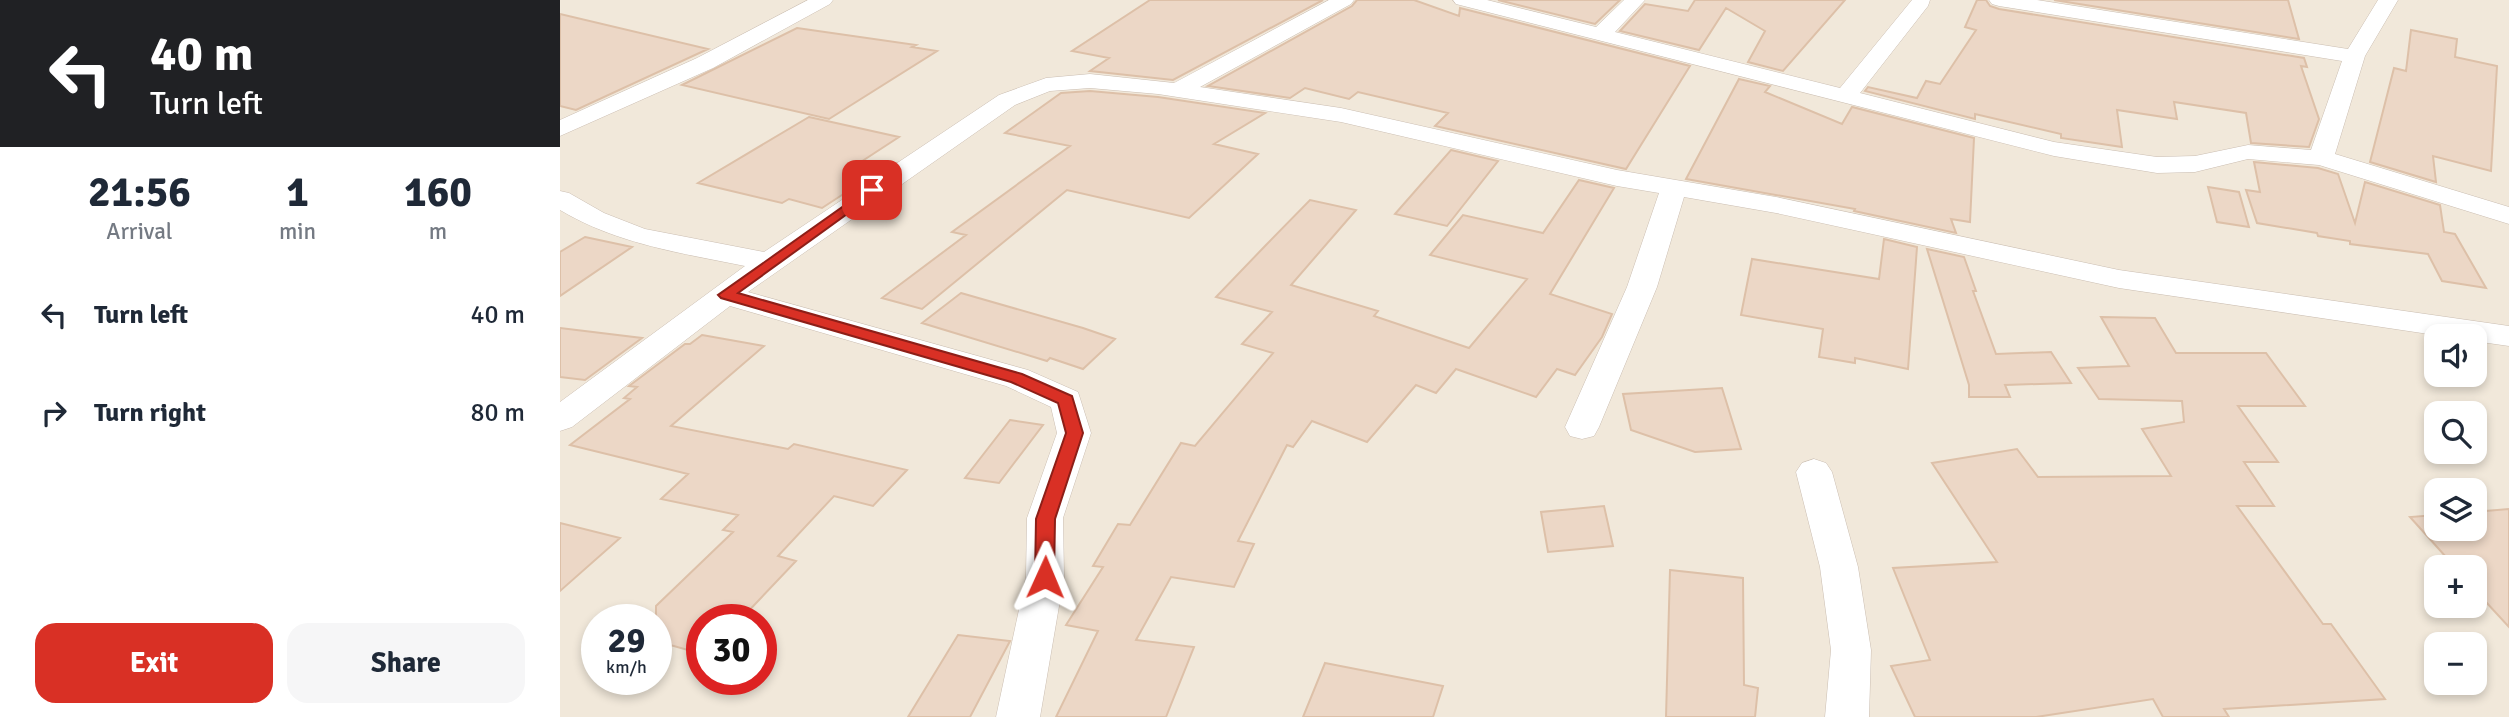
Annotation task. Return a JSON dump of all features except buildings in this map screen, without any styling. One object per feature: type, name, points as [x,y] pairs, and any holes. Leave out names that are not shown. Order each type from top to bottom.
[{"type":"street","points":[[560,129],[705,63],[822,0]]},
{"type":"street","points":[[1177,90],[1344,0]]},
{"type":"street","points":[[1463,0],[2054,149],[2157,165],[2195,164],[2248,152],[2321,158],[2509,216]]},
{"type":"street","points":[[1600,35],[1635,0]]},
{"type":"street","points":[[1999,0],[2165,19],[2354,56]]},
{"type":"street","points":[[2321,158],[2354,56],[2388,0]]},
{"type":"street","points":[[1847,96],[1921,2]]},
{"type":"street","points":[[560,419],[769,262],[1007,100],[1046,85],[1090,80],[1177,90],[1341,115],[1504,154],[1776,205],[2119,279],[2509,336]]},
{"type":"street","points":[[1582,427],[1642,287],[1674,187]]},
{"type":"street","points":[[560,198],[594,219],[638,236],[769,262]]},
{"type":"street","points":[[726,295],[1017,378],[1066,400],[1074,433],[1045,519],[1045,577],[1017,717]]},
{"type":"street","points":[[1814,472],[1839,566],[1851,650],[1847,717]]},
{"type":"shaded area","points":[[560,0],[2509,0],[2509,717],[560,717]]},
{"type":"route","points":[[872,190],[726,295],[1017,378],[1066,400],[1074,433],[1045,519],[1045,577]]}]
